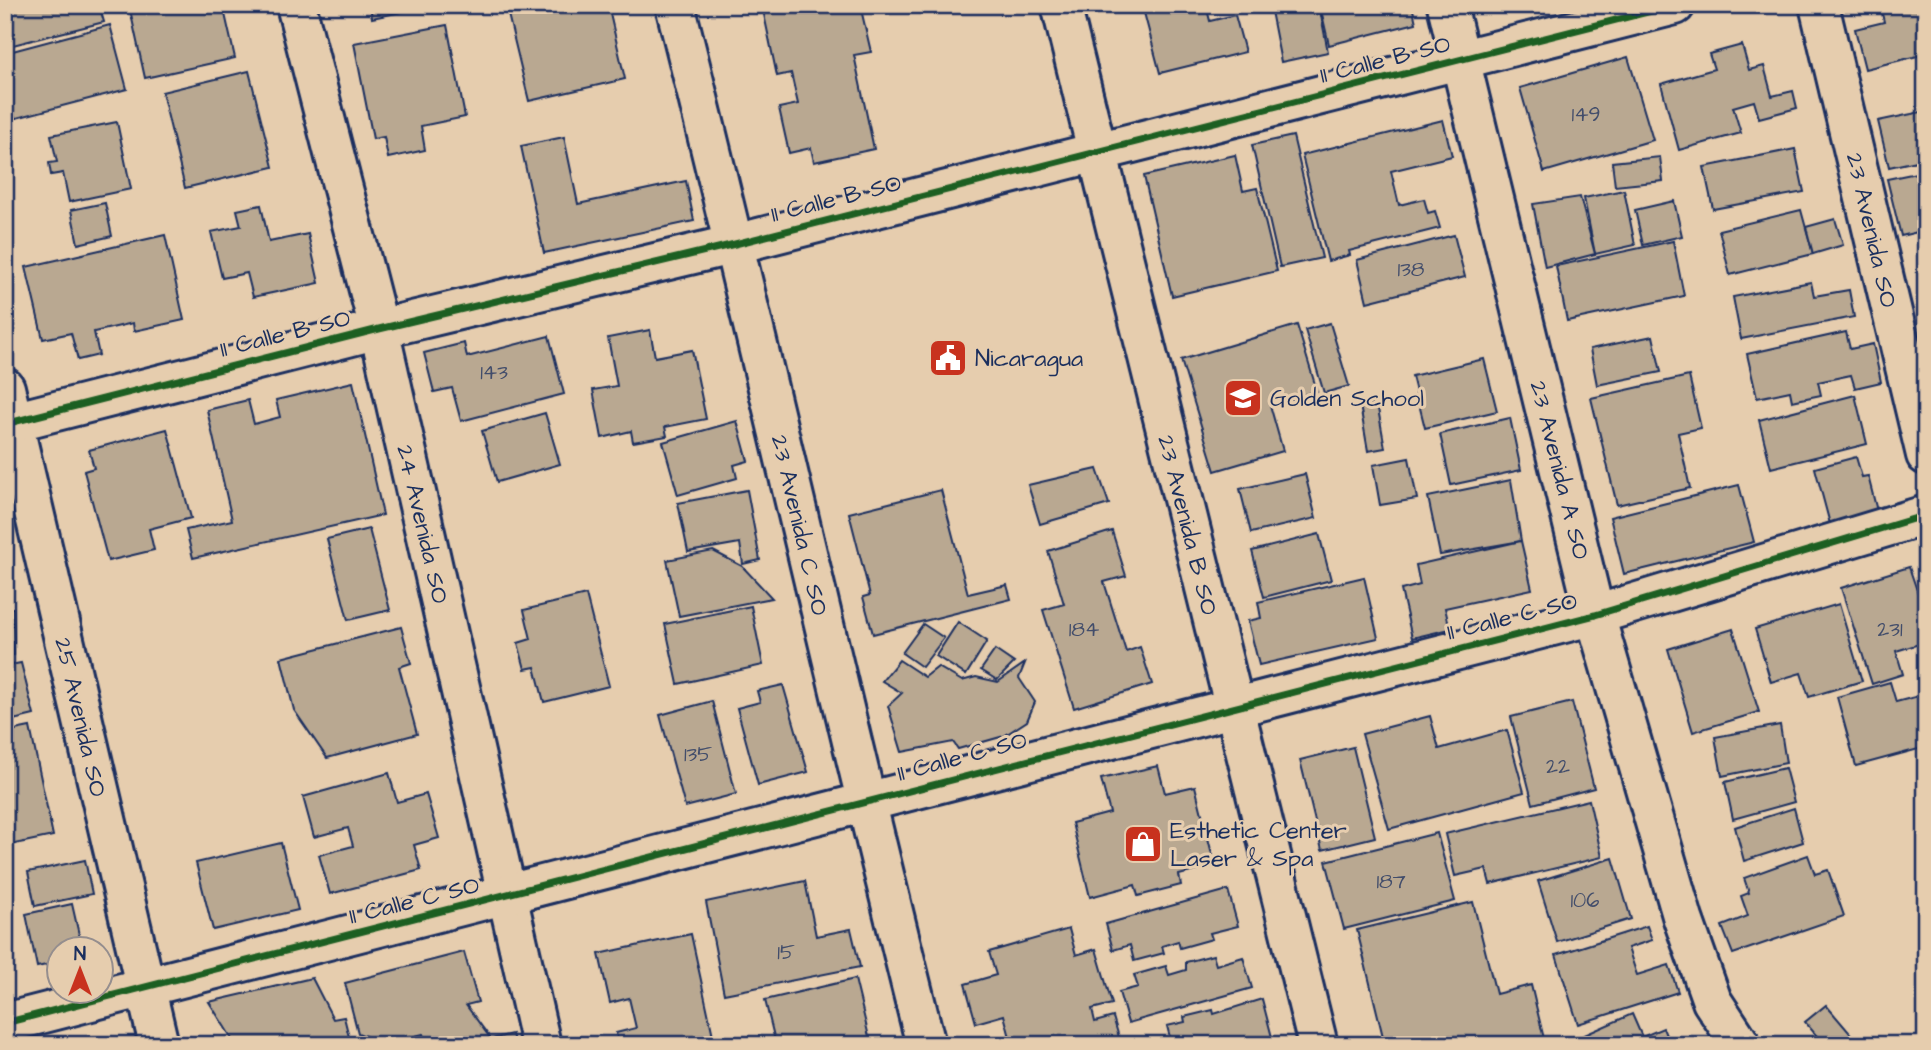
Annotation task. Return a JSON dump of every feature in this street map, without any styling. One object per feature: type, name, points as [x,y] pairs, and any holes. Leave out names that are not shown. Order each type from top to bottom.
[{"type":"street","name":"24 Avenida SO","points":[[296,5],[379,328],[541,1045]]},
{"type":"street","name":"23 Avenida C SO","points":[[675,5],[735,244],[864,802],[926,1045]]},
{"type":"street","name":"23 Avenida B SO","points":[[1060,5],[1318,1045]]},
{"type":"street","name":"23 Avenida A SO","points":[[1447,5],[1595,615],[1683,919],[1712,1001],[1741,1045]]},
{"type":"street","name":"11 Calle B SO","points":[[8,412],[735,244],[1675,5]]},
{"type":"street","name":"23 Avenida SO","points":[[1819,5],[1926,455]]},
{"type":"street","name":"25 Avenida SO","points":[[8,412],[159,1045]]},
{"type":"street","name":"11 Calle C SO","points":[[5,1023],[1595,615],[1926,515]]},
{"type":"building","points":[[5,5],[99,5],[104,22],[5,47]]},
{"type":"building","points":[[129,5],[242,5],[240,10],[225,14],[235,58],[145,78]]},
{"type":"building","points":[[370,5],[435,5],[372,18]]},
{"type":"building","points":[[527,5],[608,5],[625,79],[529,101],[507,10]]},
{"type":"building","points":[[762,5],[860,5],[871,52],[854,55],[874,149],[814,162],[811,148],[789,153],[779,108],[798,104],[791,73],[777,76]]},
{"type":"building","points":[[1142,5],[1206,5],[1210,21],[1235,15],[1245,52],[1160,73]]},
{"type":"building","points":[[1319,5],[1328,52],[1281,62],[1270,6]]},
{"type":"building","points":[[1320,5],[1412,5],[1416,23],[1329,45]]},
{"type":"building","points":[[1880,5],[1926,5],[1926,54],[1865,69],[1855,29],[1884,22]]},
{"type":"building","points":[[110,25],[127,89],[5,121],[5,53]]},
{"type":"building","points":[[447,25],[465,117],[421,126],[425,150],[388,158],[384,137],[373,139],[354,43]]},
{"type":"building","points":[[1742,45],[1749,70],[1764,66],[1772,96],[1793,91],[1797,108],[1759,118],[1754,101],[1733,107],[1741,133],[1679,150],[1661,84],[1714,69],[1709,54]]},
{"type":"building","points":[[1628,57],[1653,140],[1544,172],[1520,88]]},
{"type":"building","points":[[249,71],[273,167],[185,188],[162,92]]},
{"type":"building","points":[[1926,111],[1926,159],[1889,167],[1878,121]]},
{"type":"building","points":[[1443,120],[1452,156],[1391,171],[1399,205],[1424,199],[1428,213],[1435,211],[1440,228],[1349,251],[1350,255],[1328,261],[1302,155]]},
{"type":"building","points":[[117,122],[131,189],[69,202],[63,173],[51,175],[49,163],[57,162],[51,135]]},
{"type":"building","points":[[1293,136],[1322,258],[1280,267],[1252,145]]},
{"type":"building","points":[[564,137],[578,204],[686,181],[694,221],[544,253],[521,146]]},
{"type":"building","points":[[1795,149],[1804,192],[1713,209],[1704,167]]},
{"type":"building","points":[[1235,155],[1243,191],[1257,188],[1277,271],[1172,296],[1144,176]]},
{"type":"building","points":[[1660,157],[1663,181],[1615,186],[1612,162]]},
{"type":"building","points":[[1926,171],[1926,230],[1901,236],[1887,179]]},
{"type":"building","points":[[1624,190],[1635,245],[1595,254],[1584,198]]},
{"type":"building","points":[[1580,197],[1595,254],[1545,267],[1533,204]]},
{"type":"building","points":[[1674,201],[1682,236],[1643,245],[1635,210]]},
{"type":"building","points":[[105,203],[112,236],[78,244],[71,210]]},
{"type":"building","points":[[261,205],[269,242],[308,234],[319,283],[253,297],[247,273],[222,278],[211,232],[241,226],[237,210]]},
{"type":"building","points":[[1801,210],[1813,254],[1730,275],[1719,230]]},
{"type":"building","points":[[1835,219],[1843,245],[1813,254],[1806,227]]},
{"type":"building","points":[[165,235],[184,320],[134,331],[133,323],[94,332],[99,355],[78,360],[71,333],[43,339],[26,267]]},
{"type":"building","points":[[1454,235],[1465,277],[1367,302],[1357,260]]},
{"type":"building","points":[[1673,241],[1684,296],[1567,321],[1556,266]]},
{"type":"building","points":[[1811,282],[1814,296],[1849,290],[1854,317],[1741,339],[1733,297]]},
{"type":"building","points":[[1330,323],[1349,386],[1324,393],[1305,330]]},
{"type":"building","name":"Golden School","points":[[1297,325],[1317,391],[1270,405],[1283,451],[1215,471],[1181,360]]},
{"type":"building","points":[[650,330],[655,357],[692,350],[706,419],[665,427],[667,436],[633,442],[631,431],[602,438],[593,390],[617,386],[608,338]]},
{"type":"building","points":[[1846,332],[1850,349],[1873,344],[1881,382],[1855,388],[1851,375],[1818,382],[1821,395],[1792,401],[1790,391],[1757,398],[1747,354]]},
{"type":"building","points":[[549,336],[564,394],[461,421],[452,388],[434,392],[424,353],[464,343],[467,357]]},
{"type":"building","points":[[1653,336],[1661,372],[1597,385],[1590,349]]},
{"type":"building","points":[[1484,359],[1497,411],[1425,428],[1412,376]]},
{"type":"building","points":[[1689,376],[1701,428],[1678,433],[1690,488],[1617,505],[1591,398]]},
{"type":"building","points":[[353,382],[383,515],[193,558],[186,530],[232,520],[207,410],[248,400],[254,424],[280,417],[276,400]]},
{"type":"building","points":[[1855,395],[1867,444],[1771,468],[1759,420]]},
{"type":"building","points":[[1377,403],[1385,448],[1368,451],[1360,405]]},
{"type":"building","points":[[545,413],[560,464],[497,482],[482,431]]},
{"type":"building","points":[[1510,418],[1521,470],[1451,485],[1440,434]]},
{"type":"building","points":[[737,421],[748,461],[734,465],[737,478],[678,495],[663,442]]},
{"type":"building","points":[[167,429],[191,518],[149,529],[154,550],[108,561],[84,471],[94,468],[89,450]]},
{"type":"building","points":[[1856,457],[1862,477],[1868,476],[1877,511],[1830,524],[1815,468]]},
{"type":"building","points":[[1409,458],[1417,499],[1380,505],[1373,465]]},
{"type":"building","points":[[1097,469],[1109,504],[1040,524],[1028,485]]},
{"type":"building","points":[[1305,474],[1316,518],[1251,533],[1240,489]]},
{"type":"building","points":[[1511,480],[1521,541],[1440,555],[1428,497]]},
{"type":"building","points":[[1739,485],[1754,542],[1624,574],[1610,517]]},
{"type":"building","points":[[747,490],[760,560],[743,564],[740,543],[688,552],[678,503]]},
{"type":"building","points":[[941,490],[968,594],[1007,585],[1011,599],[873,634],[863,597],[870,595],[849,513]]},
{"type":"building","points":[[369,529],[390,610],[348,620],[327,539]]},
{"type":"building","points":[[1112,531],[1126,576],[1104,582],[1126,652],[1140,647],[1152,684],[1074,708],[1043,610],[1064,604],[1048,551]]},
{"type":"building","points":[[1319,534],[1331,580],[1264,597],[1252,551]]},
{"type":"building","points":[[1521,541],[1532,589],[1445,608],[1450,629],[1412,638],[1401,590],[1420,585],[1416,565]]},
{"type":"building","points":[[713,551],[742,566],[772,598],[679,616],[667,560]]},
{"type":"building","points":[[1909,567],[1926,617],[1926,642],[1896,651],[1903,674],[1872,684],[1841,588]]},
{"type":"building","points":[[1364,577],[1378,638],[1259,665],[1248,621],[1261,618],[1258,602]]},
{"type":"building","points":[[586,595],[609,686],[544,702],[535,667],[525,669],[518,643],[531,639],[524,610]]},
{"type":"building","points":[[1839,604],[1862,681],[1809,697],[1801,673],[1771,682],[1755,629]]},
{"type":"building","points":[[751,606],[763,665],[678,684],[665,624]]},
{"type":"building","points":[[5,608],[13,608],[14,655],[5,657]]},
{"type":"building","points":[[958,622],[987,641],[966,675],[936,656]]},
{"type":"building","points":[[923,624],[944,638],[922,667],[902,653]]},
{"type":"building","points":[[401,627],[411,663],[399,667],[417,734],[327,758],[294,710],[281,658]]},
{"type":"building","points":[[1733,629],[1759,712],[1693,732],[1668,649]]},
{"type":"building","points":[[995,650],[1014,663],[997,680],[981,670]]},
{"type":"building","points":[[899,660],[925,677],[938,667],[962,681],[976,677],[998,682],[1025,663],[1019,678],[1035,702],[1027,721],[1004,736],[958,749],[953,742],[902,752],[888,706],[902,693],[882,681]]},
{"type":"building","points":[[21,663],[34,715],[5,722],[5,666]]},
{"type":"building","points":[[1890,682],[1896,702],[1926,694],[1926,747],[1856,766],[1837,697]]},
{"type":"building","points":[[783,685],[808,772],[758,785],[737,708],[760,702],[757,691]]},
{"type":"building","points":[[712,701],[736,794],[685,807],[660,715]]},
{"type":"building","points":[[1572,702],[1594,788],[1533,804],[1511,717]]},
{"type":"building","points":[[1430,716],[1439,749],[1507,730],[1524,792],[1389,829],[1362,734]]},
{"type":"building","points":[[1780,725],[1786,763],[1722,776],[1715,737]]},
{"type":"building","points":[[30,727],[53,836],[5,846],[5,732]]},
{"type":"building","points":[[1353,747],[1375,837],[1322,850],[1300,760]]},
{"type":"building","name":"Esthetic Center Laser & Spa","points":[[1158,766],[1165,793],[1195,786],[1215,866],[1179,875],[1181,885],[1138,896],[1135,885],[1090,897],[1072,823],[1110,813],[1101,779]]},
{"type":"building","points":[[1785,768],[1794,802],[1733,819],[1725,782]]},
{"type":"building","points":[[389,773],[397,802],[426,794],[439,838],[414,845],[421,870],[330,894],[319,855],[353,846],[348,828],[314,837],[303,797]]},
{"type":"building","points":[[1589,800],[1602,857],[1490,884],[1486,869],[1455,876],[1445,834]]},
{"type":"building","points":[[1794,808],[1803,842],[1744,861],[1735,827]]},
{"type":"building","points":[[1437,833],[1455,901],[1344,929],[1326,861]]},
{"type":"building","points":[[281,843],[298,910],[213,930],[196,863]]},
{"type":"building","points":[[1808,855],[1815,874],[1828,870],[1844,916],[1733,954],[1722,926],[1748,916],[1741,896],[1749,893],[1744,878]]},
{"type":"building","points":[[1613,858],[1631,919],[1557,942],[1538,881]]},
{"type":"building","points":[[85,860],[92,894],[35,906],[28,872]]},
{"type":"building","points":[[805,881],[816,936],[851,929],[860,967],[724,994],[706,902]]},
{"type":"building","points":[[1228,890],[1238,926],[1210,933],[1212,939],[1180,948],[1178,941],[1162,946],[1164,953],[1134,961],[1130,945],[1113,950],[1106,924]]},
{"type":"building","points":[[1473,902],[1496,994],[1531,985],[1545,1043],[1385,1045],[1357,930]]},
{"type":"building","points":[[72,904],[79,934],[46,934],[46,965],[37,967],[26,914]]},
{"type":"building","points":[[1647,926],[1652,940],[1628,948],[1637,975],[1669,965],[1678,992],[1578,1024],[1556,955]]},
{"type":"building","points":[[1069,929],[1076,955],[1096,949],[1112,1004],[1092,1009],[1095,1022],[1113,1017],[1121,1044],[999,1045],[1011,1041],[1004,1015],[976,1023],[965,984],[996,975],[989,952]]},
{"type":"building","points":[[691,934],[715,1045],[619,1045],[616,1033],[636,1028],[629,998],[610,1003],[599,954]]},
{"type":"building","points":[[464,952],[478,1002],[466,1005],[491,1039],[512,1034],[515,1045],[426,1045],[423,1034],[384,1044],[358,1033],[345,983]]},
{"type":"building","points":[[1213,955],[1216,965],[1243,957],[1252,988],[1128,1023],[1119,992],[1138,987],[1134,975],[1166,966],[1169,975],[1186,970],[1186,962]]},
{"type":"building","points":[[312,978],[333,1019],[344,1017],[351,1045],[236,1045],[209,1002]]},
{"type":"building","points":[[855,979],[871,1045],[776,1045],[765,1000]]},
{"type":"building","points":[[1262,999],[1274,1045],[1172,1045],[1167,1026],[1185,1022],[1184,1017],[1213,1010],[1214,1014]]},
{"type":"building","points":[[1826,1005],[1860,1045],[1817,1045],[1821,1041],[1805,1022]]},
{"type":"building","points":[[1632,1014],[1642,1037],[1663,1028],[1670,1045],[1562,1045]]},
{"type":"cycle path","points":[[5,424],[379,329],[735,244],[1675,5]]},
{"type":"cycle path","points":[[5,1023],[1595,615],[1926,515]]},
{"type":"place","name":"Nicaragua","points":[[948,358]]},
{"type":"place","name":"Golden School","points":[[1243,398]]},
{"type":"place","name":"Esthetic Center Laser & Spa","points":[[1143,844]]}]
